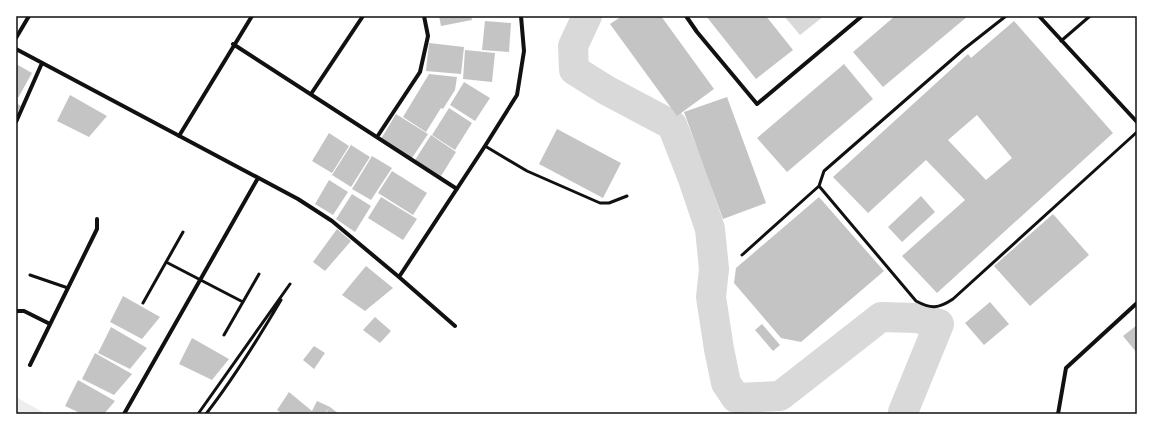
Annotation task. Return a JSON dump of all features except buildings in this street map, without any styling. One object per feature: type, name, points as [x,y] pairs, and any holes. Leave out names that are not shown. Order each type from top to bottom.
[{"type":"street","points":[[16,38],[29,16]]},
{"type":"street","points":[[179,136],[233,44],[252,16]]},
{"type":"street","points":[[310,94],[363,16]]},
{"type":"street","points":[[377,137],[420,72],[428,36],[424,16]]},
{"type":"street","points":[[399,277],[517,95],[524,51],[521,16]]},
{"type":"street","points":[[686,16],[697,32],[757,104],[862,16]]},
{"type":"street","points":[[1039,16],[1137,122]]},
{"type":"street","points":[[233,44],[457,189]]},
{"type":"street","points":[[16,49],[298,199],[332,221],[455,326]]},
{"type":"street","points":[[16,122],[42,63]]},
{"type":"street","points":[[124,414],[258,178]]},
{"type":"street","points":[[30,365],[97,229],[97,219]]},
{"type":"street","points":[[1058,414],[1066,368],[1137,303]]},
{"type":"street","points":[[16,310],[24,311],[50,324]]},
{"type":"lane","points":[[742,255],[819,186],[824,171],[964,49],[1006,16]]},
{"type":"lane","points":[[1061,41],[1090,16]]},
{"type":"lane","points":[[819,186],[916,301],[926,306],[943,306],[953,299],[1137,132]]},
{"type":"lane","points":[[485,146],[528,171],[600,203],[609,203],[628,196]]},
{"type":"lane","points":[[143,304],[183,232]]},
{"type":"lane","points":[[166,262],[243,302]]},
{"type":"lane","points":[[30,274],[68,288]]},
{"type":"lane","points":[[224,335],[259,274]]},
{"type":"lane","points":[[198,414],[290,284],[258,341],[206,414]]},
{"type":"shaded area","points":[[784,16],[824,16],[800,35]]},
{"type":"shaded area","points":[[16,397],[46,414],[16,414]]},
{"type":"waterway","points":[[587,16],[573,46],[574,70],[606,90],[672,125],[692,176],[710,229],[714,269],[711,297],[726,383],[736,398],[780,396],[881,317],[917,318],[939,324],[903,414]]}]
